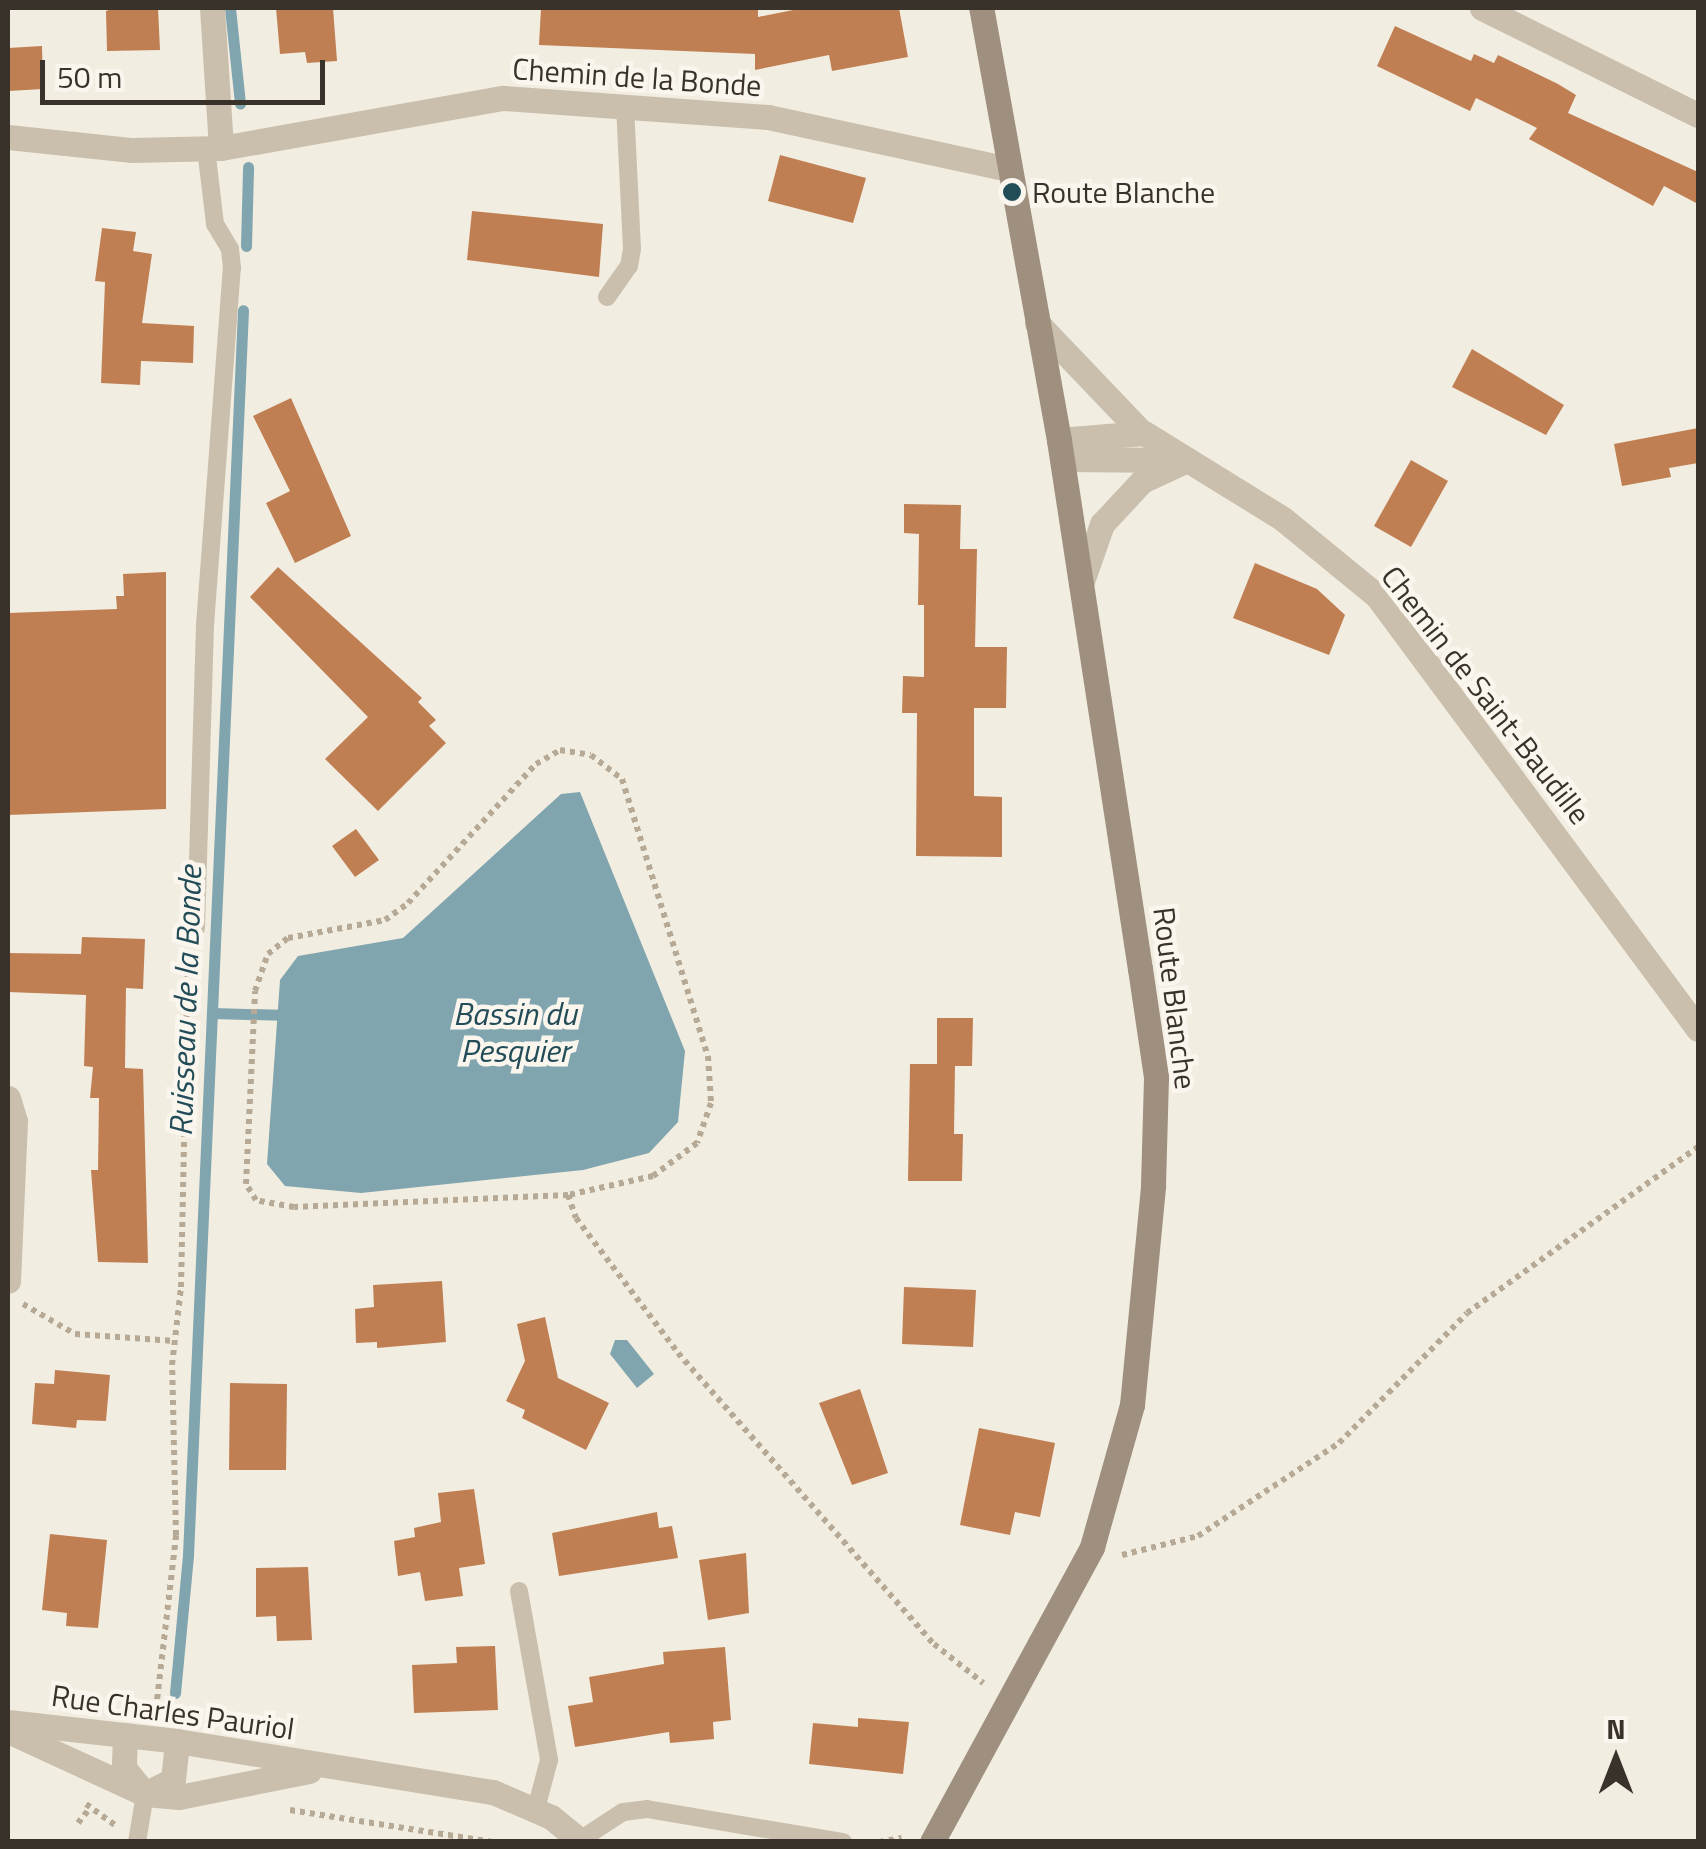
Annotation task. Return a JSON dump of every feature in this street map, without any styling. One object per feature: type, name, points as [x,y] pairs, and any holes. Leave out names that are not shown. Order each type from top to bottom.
[{"type":"street","points":[[212,8],[214,148]]},
{"type":"street","name":"Route Blanche","points":[[932,1842],[1092,1546],[1132,1405],[1153,1185],[1156,1077],[1061,449],[981,8]]},
{"type":"street","points":[[1482,8],[1698,115]]},
{"type":"street","name":"Chemin de la Bonde","points":[[8,137],[132,150],[214,148],[503,98],[768,118],[1008,169]]},
{"type":"street","name":"Chemin de Saint-Baudille","points":[[1037,323],[1142,433],[1283,519],[1376,596],[1698,1029]]},
{"type":"street","points":[[1061,449],[1142,433]]},
{"type":"street","points":[[1061,449],[1187,460]]},
{"type":"street","points":[[1081,584],[1102,524],[1142,481],[1187,460]]},
{"type":"street","points":[[8,1098],[15,1121],[13,1290]]},
{"type":"street","name":"Rue Charles Pauriol","points":[[8,1722],[177,1741],[493,1792],[536,1809],[581,1841]]},
{"type":"street","name":"Rue Charles Pauriol","points":[[8,1731],[145,1794],[179,1797],[328,1768]]},
{"type":"street","points":[[125,1736],[124,1768],[145,1794],[173,1780],[177,1741]]},
{"type":"lane","points":[[608,298],[632,249],[625,105]]},
{"type":"lane","points":[[196,928],[204,625],[232,268],[230,250],[215,224],[214,148]]},
{"type":"lane","points":[[519,1591],[549,1760],[536,1809]]},
{"type":"lane","points":[[137,1842],[145,1794]]},
{"type":"lane","name":"Rue Charles Pauriol","points":[[581,1841],[622,1812],[647,1809],[843,1842]]},
{"type":"path","points":[[560,750],[591,755],[622,779],[708,1056],[712,1103],[697,1144],[654,1176],[568,1195],[294,1207],[256,1200],[246,1184],[255,990],[268,954],[288,938],[384,920],[408,903],[536,764],[560,750]]},
{"type":"path","points":[[155,1720],[176,1534],[175,1341],[187,1112],[188,936],[196,928]]},
{"type":"path","points":[[1092,1546],[1130,1555],[1198,1536],[1339,1443],[1467,1314],[1698,1148]]},
{"type":"path","points":[[568,1195],[576,1218],[678,1353],[934,1644],[1010,1698]]},
{"type":"path","points":[[13,1290],[40,1319],[75,1334],[175,1341]]},
{"type":"path","points":[[78,1823],[90,1808]]},
{"type":"path","points":[[283,1809],[492,1842]]},
{"type":"path","points":[[879,1842],[903,1838]]},
{"type":"water","name":"Bassin du Pesquier","points":[[580,792],[685,1051],[678,1122],[649,1153],[583,1170],[361,1193],[285,1186],[267,1164],[280,980],[298,956],[403,938],[561,794]]},
{"type":"water","points":[[615,1340],[627,1340],[654,1374],[637,1388],[610,1354]]},
{"type":"building","points":[[158,8],[160,50],[107,51],[106,11]]},
{"type":"building","points":[[276,8],[333,8],[337,61],[307,63],[305,52],[280,54]]},
{"type":"building","points":[[541,8],[758,8],[758,17],[803,8],[899,8],[908,57],[832,71],[829,55],[755,70],[755,54],[539,45]]},
{"type":"building","points":[[1395,26],[1471,61],[1474,54],[1494,63],[1498,55],[1558,84],[1576,95],[1568,113],[1698,172],[1698,204],[1664,186],[1653,206],[1529,139],[1537,128],[1476,98],[1470,111],[1377,66]]},
{"type":"building","points":[[42,46],[43,89],[8,91],[8,48]]},
{"type":"building","points":[[780,155],[866,178],[853,223],[768,201]]},
{"type":"building","points":[[472,211],[603,224],[599,277],[467,260]]},
{"type":"building","points":[[102,228],[136,232],[133,251],[152,254],[142,323],[194,326],[193,363],[141,361],[140,385],[101,383],[105,282],[95,281]]},
{"type":"building","points":[[1472,349],[1564,405],[1546,435],[1452,387]]},
{"type":"building","points":[[291,398],[351,536],[295,563],[266,503],[290,491],[253,416]]},
{"type":"building","points":[[1698,428],[1698,463],[1669,468],[1671,477],[1622,486],[1614,444]]},
{"type":"building","points":[[1411,460],[1448,481],[1411,547],[1374,526]]},
{"type":"building","points":[[904,504],[961,505],[960,549],[977,549],[975,647],[1007,647],[1006,708],[974,708],[974,796],[1002,797],[1002,857],[916,856],[917,713],[902,713],[903,676],[924,677],[924,605],[918,605],[919,534],[904,533]]},
{"type":"building","points":[[1255,563],[1317,589],[1345,615],[1329,655],[1233,618]]},
{"type":"building","points":[[278,567],[422,698],[418,702],[436,720],[429,726],[446,743],[378,811],[325,759],[368,717],[250,597]]},
{"type":"building","points":[[166,572],[166,809],[8,815],[8,613],[117,609],[116,596],[124,596],[123,574]]},
{"type":"building","points":[[356,829],[379,860],[355,877],[332,846]]},
{"type":"building","points":[[82,937],[145,939],[143,989],[126,988],[125,1068],[143,1069],[148,1263],[98,1262],[91,1170],[98,1170],[99,1098],[90,1098],[93,1067],[84,1066],[86,995],[8,992],[8,953],[81,954]]},
{"type":"building","points":[[937,1018],[973,1018],[972,1066],[955,1066],[954,1134],[963,1134],[962,1181],[908,1181],[910,1064],[937,1064]]},
{"type":"building","points":[[442,1281],[446,1342],[377,1348],[377,1342],[356,1343],[355,1309],[374,1307],[373,1285]]},
{"type":"building","points":[[904,1287],[976,1290],[973,1347],[902,1344]]},
{"type":"building","points":[[545,1317],[558,1378],[609,1403],[586,1450],[522,1418],[525,1410],[506,1401],[525,1361],[517,1324]]},
{"type":"building","points":[[55,1370],[110,1375],[106,1421],[77,1420],[76,1428],[32,1424],[35,1383],[54,1384]]},
{"type":"building","points":[[230,1383],[287,1384],[286,1470],[229,1470]]},
{"type":"building","points":[[860,1389],[888,1473],[852,1485],[819,1403]]},
{"type":"building","points":[[979,1428],[1055,1443],[1040,1517],[1015,1512],[1010,1535],[960,1525]]},
{"type":"building","points":[[474,1489],[485,1564],[459,1568],[463,1596],[425,1601],[420,1572],[398,1576],[394,1541],[415,1537],[414,1528],[441,1522],[438,1493]]},
{"type":"building","points":[[657,1512],[659,1528],[672,1526],[678,1558],[559,1576],[552,1533]]},
{"type":"building","points":[[50,1534],[107,1540],[98,1628],[66,1626],[67,1613],[42,1610]]},
{"type":"building","points":[[746,1553],[749,1613],[708,1620],[699,1560]]},
{"type":"building","points":[[308,1567],[312,1640],[277,1641],[276,1616],[256,1617],[256,1568]]},
{"type":"building","points":[[495,1646],[498,1710],[414,1713],[412,1665],[457,1663],[456,1647]]},
{"type":"building","points":[[725,1647],[731,1720],[713,1722],[714,1739],[670,1743],[669,1732],[575,1747],[568,1706],[593,1702],[589,1677],[664,1664],[663,1652]]},
{"type":"building","points":[[858,1718],[909,1722],[903,1774],[809,1764],[813,1723],[858,1727]]},
{"type":"waterway","name":"Ruisseau de la Bonde","points":[[230,8],[240,103]]},
{"type":"waterway","name":"Ruisseau de la Bonde","points":[[246,246],[248,167]]},
{"type":"waterway","name":"Ruisseau de la Bonde","points":[[175,1693],[188,1555],[243,310]]},
{"type":"waterway","points":[[212,1013],[288,1015]]},
{"type":"place","name":"Route Blanche","points":[[1012,192]]}]
